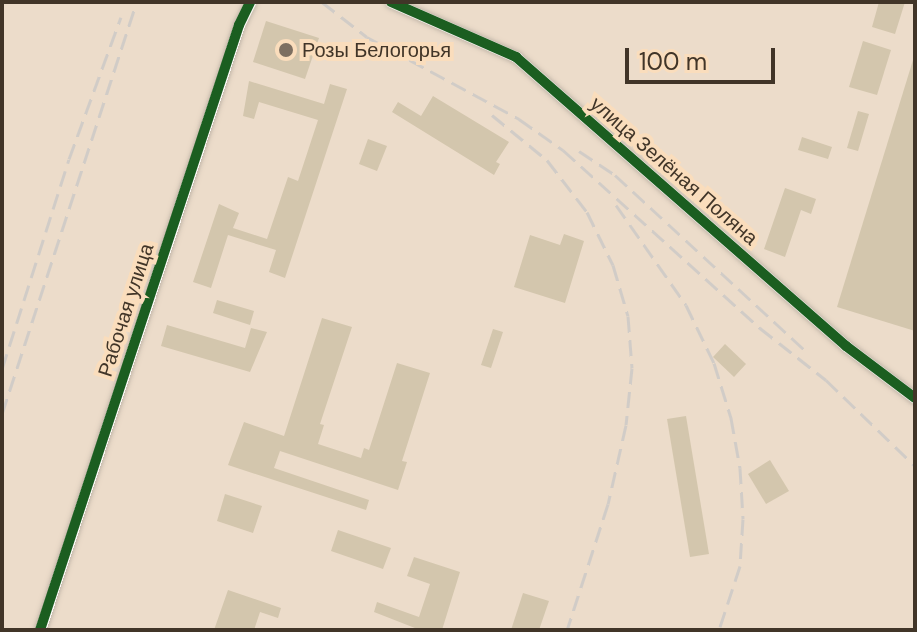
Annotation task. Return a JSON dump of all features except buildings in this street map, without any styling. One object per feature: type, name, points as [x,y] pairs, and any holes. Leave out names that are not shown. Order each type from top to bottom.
[{"type":"street","name":"Рабочая улица","points":[[40,630],[239,25],[250,2]]},
{"type":"street","name":"улица Зелёная Поляна","points":[[391,2],[516,57],[846,346],[915,398]]},
{"type":"railway","points":[[2,414],[137,2]]},
{"type":"railway","points":[[322,2],[367,37],[519,119],[563,150],[760,328],[826,380],[915,466]]},
{"type":"railway","points":[[2,369],[69,159],[121,17]]},
{"type":"railway","points":[[492,115],[547,160],[587,212],[613,265],[628,316],[632,368],[626,425],[608,504],[567,630]]},
{"type":"railway","points":[[579,151],[615,175],[807,352]]},
{"type":"railway","points":[[616,205],[686,305],[714,363],[731,418],[740,468],[743,519],[740,566],[719,630]]},
{"type":"cycle path","points":[[40,630],[239,25],[250,2]]},
{"type":"cycle path","points":[[391,2],[516,57],[846,346],[915,398]]},
{"type":"place","name":"Розы Белогорья","points":[[286,50]]}]
